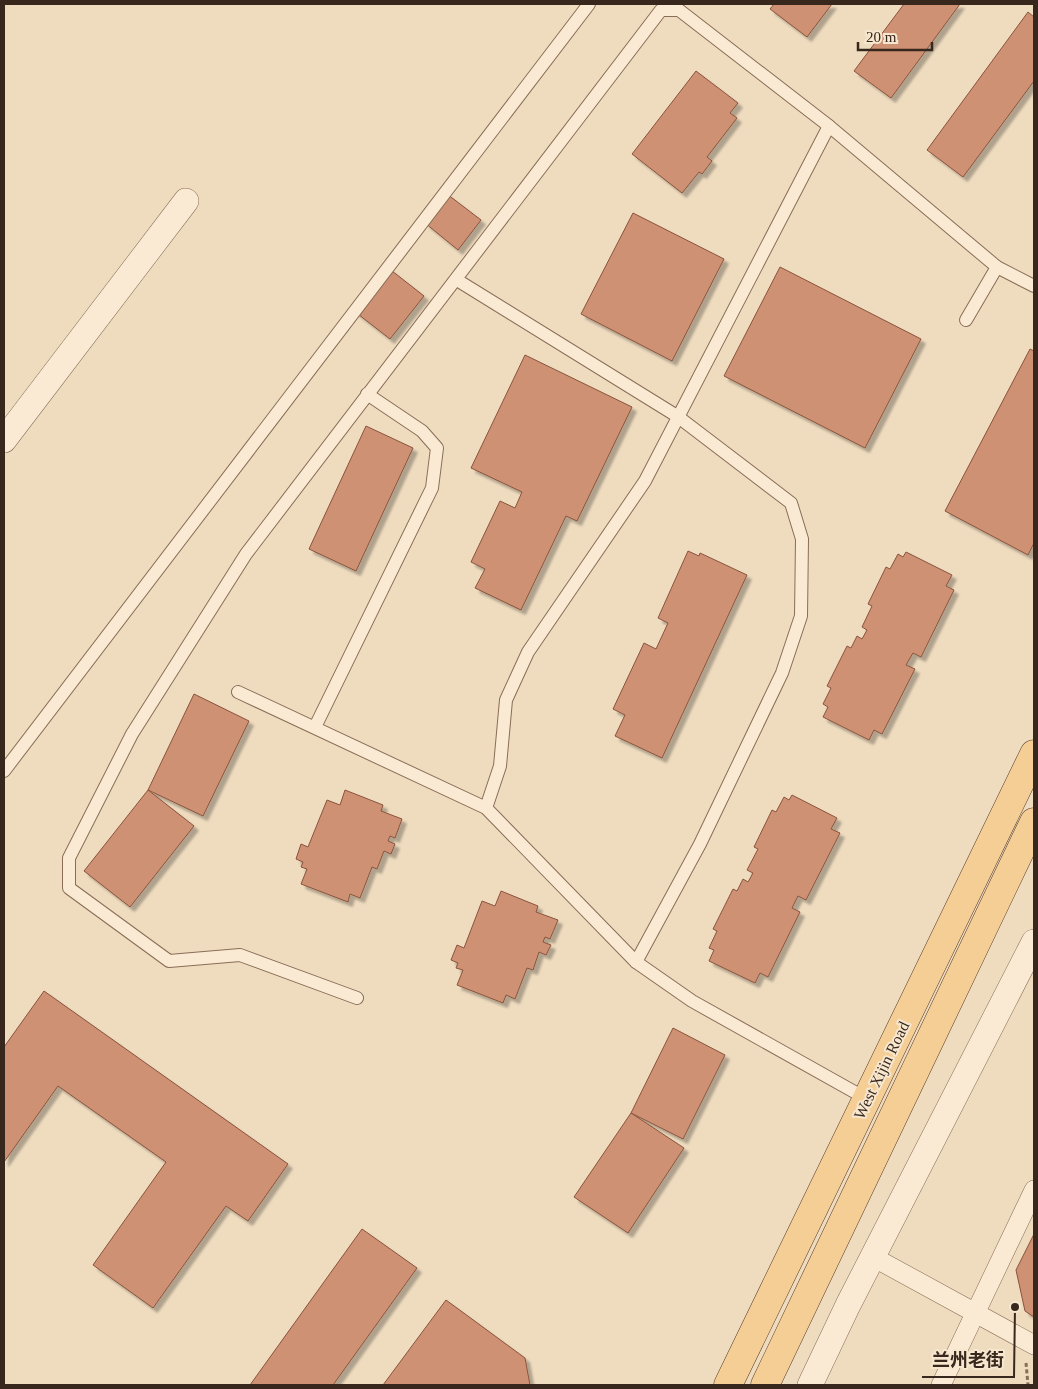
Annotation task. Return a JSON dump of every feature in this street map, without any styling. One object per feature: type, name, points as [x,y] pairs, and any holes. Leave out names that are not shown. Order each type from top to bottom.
[{"type":"main road","name":"West Xijin Road","points":[[728,1385],[1034,754]]},
{"type":"main road","name":"West Xijin Road","points":[[765,1385],[1034,822]]},
{"type":"street","points":[[4,440],[186,201]]},
{"type":"street","points":[[810,1385],[873,1257],[1034,942]]},
{"type":"street","points":[[941,1385],[1034,1190]]},
{"type":"street","points":[[873,1257],[1034,1345]]},
{"type":"lane","points":[[4,771],[589,4]]},
{"type":"lane","points":[[356,998],[240,955],[169,961],[69,888],[68,858],[132,734],[241,562],[661,10],[679,10],[829,126],[997,267],[1034,286]]},
{"type":"lane","points":[[486,808],[500,766],[506,700],[528,652],[645,481],[677,416],[829,126]]},
{"type":"lane","points":[[966,320],[997,267]]},
{"type":"lane","points":[[457,280],[677,416],[791,503],[802,539],[801,616],[782,673],[700,844],[636,962]]},
{"type":"lane","points":[[315,727],[432,488],[436,448],[422,432],[367,394]]},
{"type":"lane","points":[[238,692],[486,808],[636,962],[692,1001],[867,1099]]},
{"type":"building","points":[[774,4],[832,4],[807,37],[770,9]]},
{"type":"building","points":[[904,4],[960,4],[891,98],[854,71]]},
{"type":"building","points":[[1028,12],[1034,17],[1034,81],[963,177],[927,150]]},
{"type":"building","points":[[696,71],[738,103],[730,113],[737,118],[707,157],[712,161],[702,174],[699,172],[682,193],[632,154]]},
{"type":"building","points":[[447,194],[481,220],[458,250],[425,223]]},
{"type":"building","points":[[633,213],[724,259],[672,361],[581,314]]},
{"type":"building","points":[[387,267],[424,296],[390,339],[354,311]]},
{"type":"building","points":[[780,267],[921,339],[865,448],[724,376]]},
{"type":"building","points":[[1030,349],[1034,351],[1034,543],[1028,555],[945,511]]},
{"type":"building","points":[[525,355],[632,407],[577,521],[566,516],[521,610],[475,588],[485,569],[471,562],[500,501],[515,508],[522,492],[471,468]]},
{"type":"building","points":[[366,426],[413,448],[356,571],[309,549]]},
{"type":"building","points":[[688,551],[699,556],[700,553],[747,575],[662,758],[615,736],[625,715],[613,709],[644,643],[656,649],[668,623],[658,618]]},
{"type":"building","points":[[906,552],[952,575],[946,586],[954,590],[921,657],[913,653],[906,665],[915,669],[882,734],[874,730],[869,740],[823,717],[828,707],[823,704],[831,688],[827,686],[847,646],[851,648],[857,636],[862,639],[867,630],[862,627],[872,606],[868,604],[886,567],[890,569],[898,554],[903,557]]},
{"type":"building","points":[[194,694],[249,721],[203,816],[148,790]]},
{"type":"building","points":[[148,790],[194,826],[130,907],[84,871]]},
{"type":"building","points":[[345,790],[383,805],[381,811],[402,819],[395,838],[390,836],[388,841],[395,844],[391,854],[384,851],[377,869],[372,867],[360,898],[350,894],[348,902],[301,884],[307,869],[301,867],[303,862],[296,859],[301,844],[308,847],[327,800],[340,805]]},
{"type":"building","points":[[792,795],[837,818],[831,829],[840,833],[806,900],[798,896],[792,908],[800,912],[768,977],[760,973],[755,983],[709,961],[714,950],[709,948],[717,931],[713,929],[733,889],[737,891],[743,879],[748,882],[753,873],[747,870],[758,849],[754,847],[772,810],[776,812],[784,797],[789,800]]},
{"type":"building","points":[[501,891],[538,906],[536,912],[558,920],[550,939],[545,937],[543,942],[551,945],[546,955],[539,952],[533,970],[527,968],[515,999],[506,995],[503,1003],[457,985],[463,970],[456,968],[458,963],[451,960],[457,945],[464,948],[482,901],[495,906]]},
{"type":"building","points":[[44,991],[288,1164],[248,1221],[226,1206],[153,1308],[93,1265],[166,1162],[58,1086],[4,1162],[4,1047]]},
{"type":"building","points":[[673,1028],[725,1055],[683,1139],[631,1113]]},
{"type":"building","points":[[631,1113],[684,1148],[628,1233],[574,1197]]},
{"type":"building","points":[[362,1229],[417,1268],[333,1385],[250,1385]]},
{"type":"building","points":[[1034,1234],[1034,1317],[1025,1311],[1016,1270]]},
{"type":"building","points":[[446,1300],[525,1358],[530,1385],[383,1385]]},
{"type":"place","name":"兰州老街","points":[[1015,1307]]}]
